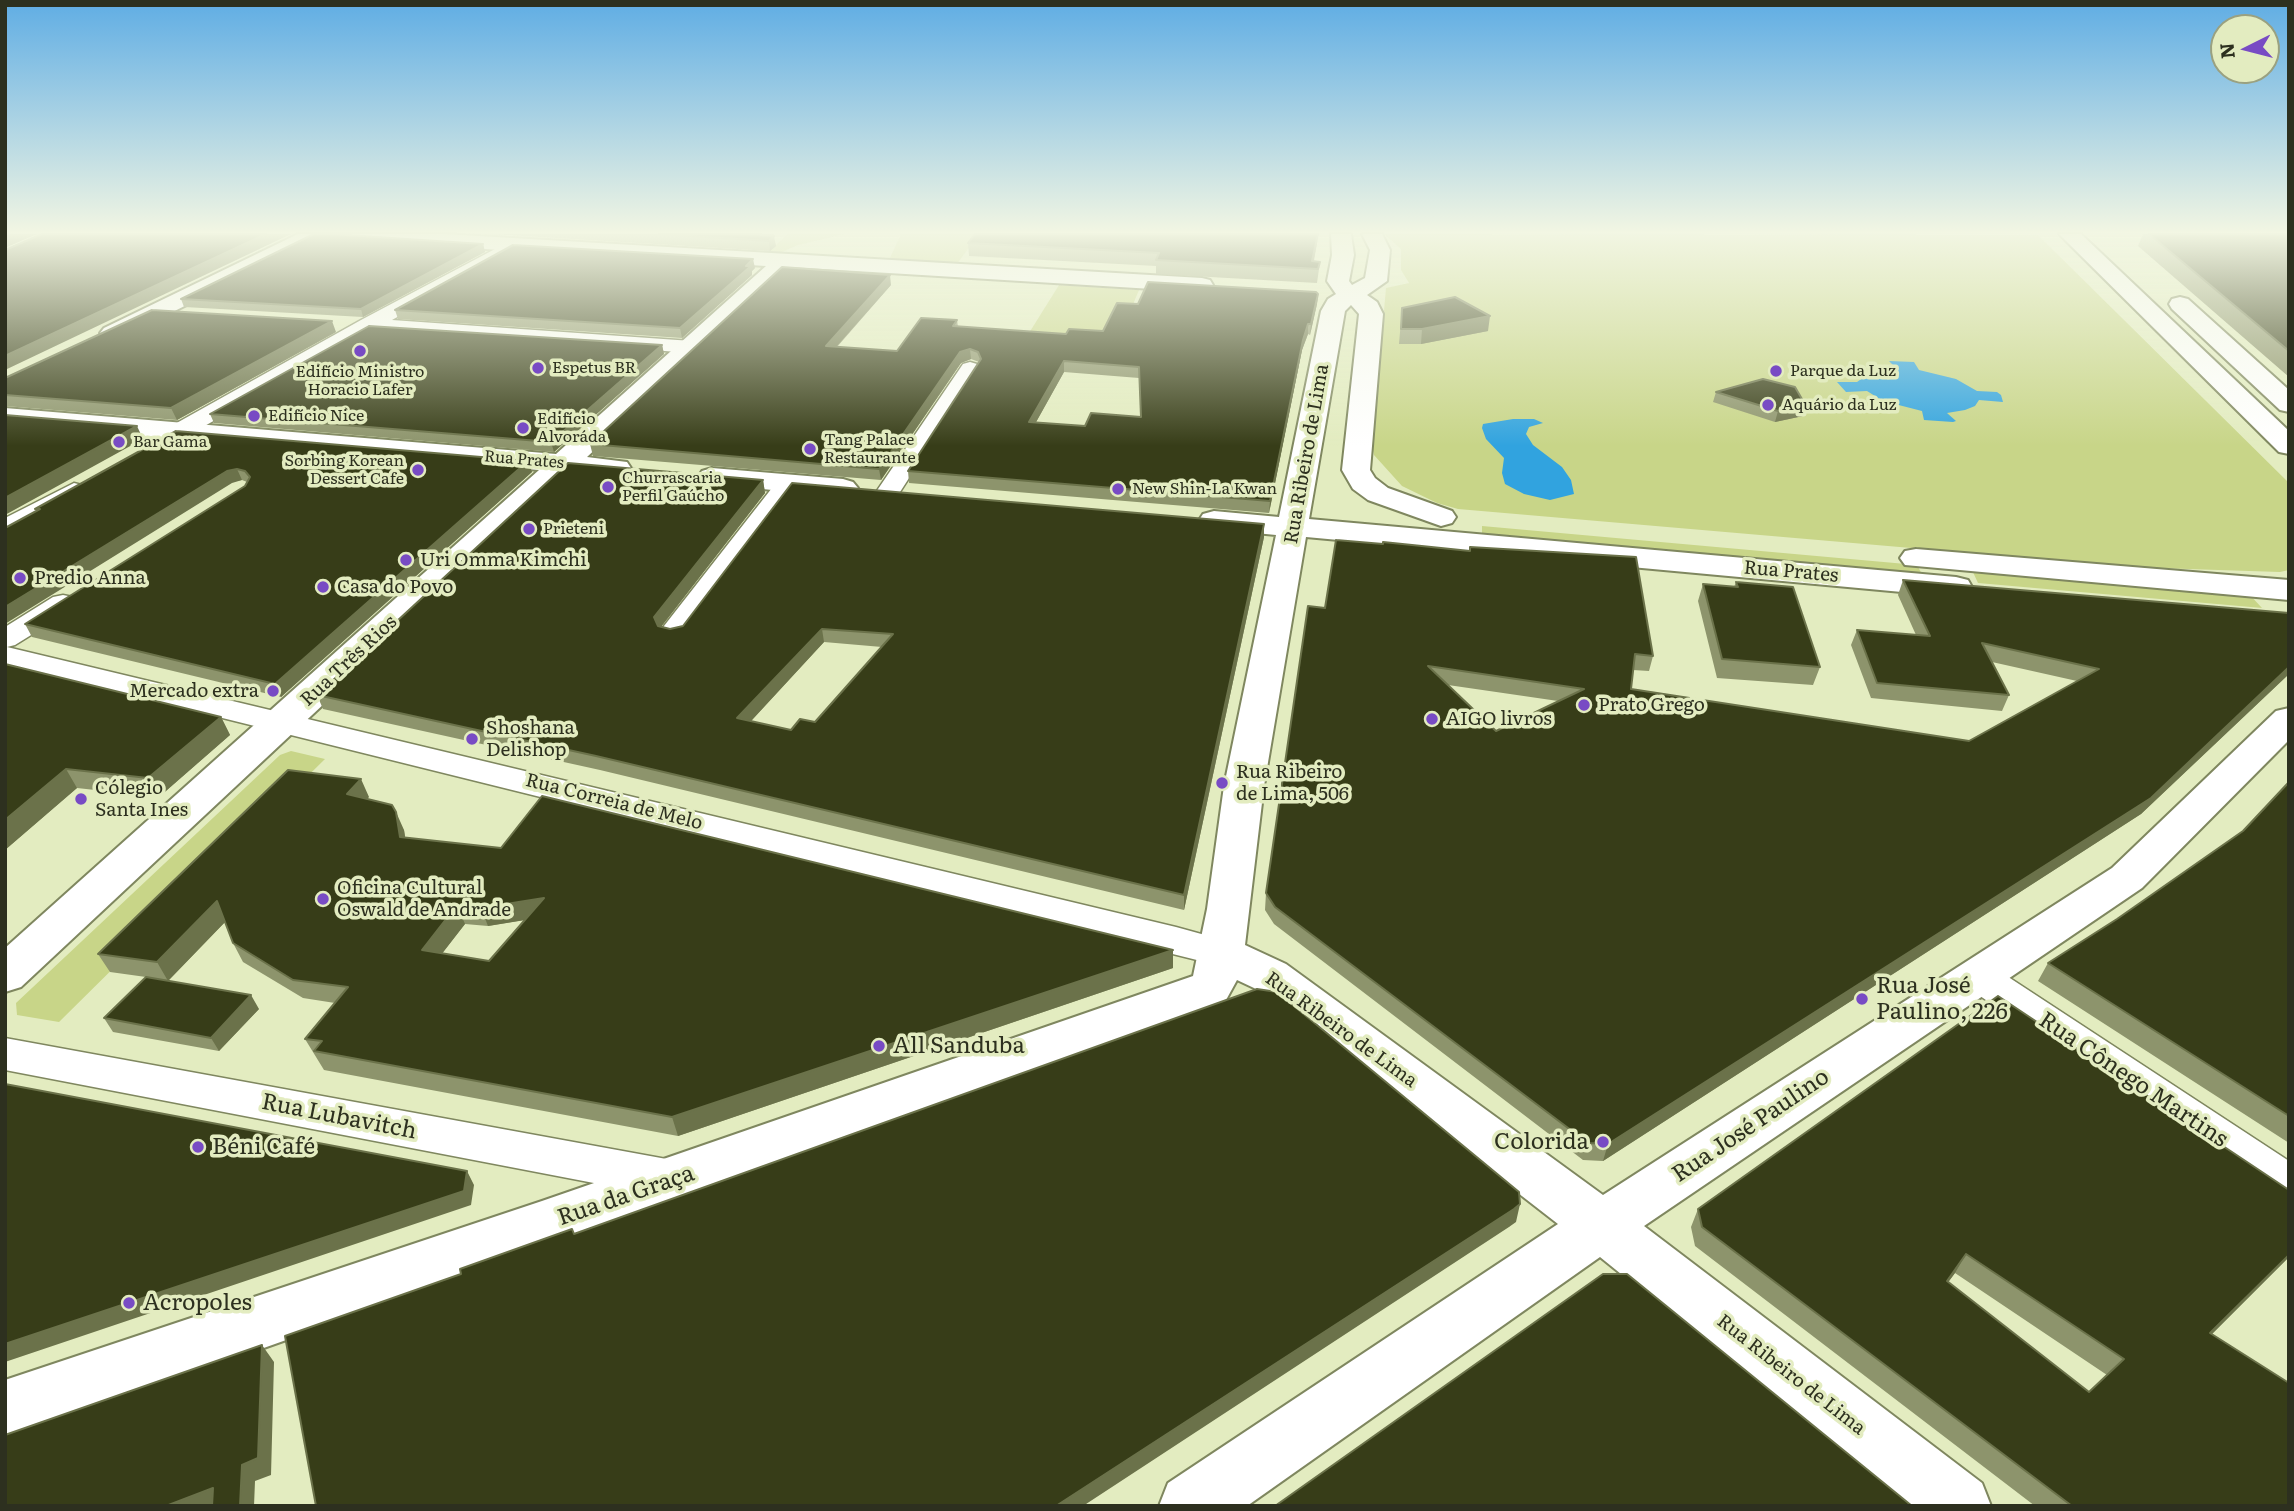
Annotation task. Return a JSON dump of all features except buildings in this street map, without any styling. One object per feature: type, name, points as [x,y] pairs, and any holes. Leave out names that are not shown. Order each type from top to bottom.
[{"type":"street","points":[[93,341],[170,305]]},
{"type":"street","points":[[133,457],[405,305]]},
{"type":"street","name":"Rua Três Rios","points":[[5,975],[736,305]]},
{"type":"street","name":"Rua Ribeiro de Lima","points":[[1335,305],[1244,786],[1221,953],[1270,976],[1600,1226],[1959,1506]]},
{"type":"street","points":[[1363,305],[1369,307],[1371,314],[1356,470],[1363,483],[1378,494],[1441,517]]},
{"type":"street","points":[[2143,305],[2289,446]]},
{"type":"street","points":[[2180,305],[2289,404]]},
{"type":"street","points":[[155,312],[199,314]]},
{"type":"street","points":[[335,322],[691,346]]},
{"type":"street","points":[[679,474],[901,493],[970,368]]},
{"type":"street","points":[[2225,383],[2269,385]]},
{"type":"street","name":"Rua Prates","points":[[5,416],[638,470]]},
{"type":"street","points":[[5,528],[87,483]]},
{"type":"street","points":[[674,632],[787,484]]},
{"type":"street","name":"Rua Prates","points":[[1294,527],[1333,519],[1441,517],[1950,574],[2289,617]]},
{"type":"street","name":"Rua Prates","points":[[1184,518],[1950,574],[2289,590]]},
{"type":"street","points":[[5,639],[88,587]]},
{"type":"street","name":"Rua Correia de Melo","points":[[5,655],[284,721],[1221,953]]},
{"type":"street","name":"Rua José Paulino","points":[[1191,1506],[1600,1226],[2127,878],[2289,719]]},
{"type":"street","name":"Rua da Graça","points":[[5,1410],[673,1180],[1204,992],[1213,985],[1221,953]]},
{"type":"street","name":"Rua Cônego Martins","points":[[1977,975],[2289,1184]]},
{"type":"street","name":"Rua Lubavitch","points":[[5,1054],[673,1180]]},
{"type":"green space","points":[[1047,305],[1134,305],[1134,314],[1103,341],[1024,341]]},
{"type":"green space","name":"Parque da Luz","points":[[1385,305],[2108,305],[2289,483],[2289,570],[2280,572],[2157,568],[1458,509],[1437,503],[1402,486],[1374,455],[1372,446]]},
{"type":"green space","points":[[1482,526],[1917,565],[1924,578],[1482,538]]},
{"type":"green space","points":[[1972,570],[2249,594],[2262,608],[1978,583]]},
{"type":"green space","points":[[291,751],[325,759],[59,1022],[17,1015],[16,1003],[280,755]]},
{"type":"water","points":[[1889,361],[1914,362],[1919,370],[1956,379],[1977,391],[1997,392],[2003,402],[1979,400],[1975,406],[1947,413],[1956,421],[1953,422],[1924,420],[1922,411],[1883,401],[1867,391],[1846,392],[1837,382],[1857,382],[1874,370],[1896,368]]},
{"type":"water","points":[[1534,419],[1543,423],[1529,427],[1526,434],[1533,445],[1562,467],[1571,480],[1574,494],[1550,500],[1524,494],[1505,484],[1502,473],[1504,458],[1486,439],[1482,428],[1483,424]]},
{"type":"place","name":"Edifício Ministro Horacio Lafer","points":[[360,351]]},
{"type":"place","name":"Espetus BR","points":[[538,368]]},
{"type":"place","name":"Parque da Luz","points":[[1776,371]]},
{"type":"place","name":"Aquário da Luz","points":[[1768,405]]},
{"type":"place","name":"Edifício Nice","points":[[254,416]]},
{"type":"place","name":"Edifício Alvoráda","points":[[523,428]]},
{"type":"place","name":"Bar Gama","points":[[119,442]]},
{"type":"place","name":"Tang Palace Restaurante","points":[[810,449]]},
{"type":"place","name":"Sorbing Korean Dessert Cafe","points":[[418,470]]},
{"type":"place","name":"Churrascaria Perfil Gaúcho","points":[[608,487]]},
{"type":"place","name":"New Shin-La Kwan","points":[[1118,489]]},
{"type":"place","name":"Prieteni","points":[[529,529]]},
{"type":"place","name":"Uri Omma Kimchi","points":[[406,560]]},
{"type":"place","name":"Predio Anna","points":[[20,578]]},
{"type":"place","name":"Casa do Povo","points":[[323,587]]},
{"type":"place","name":"Mercado extra","points":[[273,691]]},
{"type":"place","name":"Prato Grego","points":[[1584,705]]},
{"type":"place","name":"AIGO livros","points":[[1432,719]]},
{"type":"place","name":"Shoshana Delishop","points":[[472,739]]},
{"type":"place","name":"Rua Ribeiro de Lima, 506","points":[[1222,783]]},
{"type":"place","name":"Cólegio Santa Ines","points":[[81,799]]},
{"type":"place","name":"Oficina Cultural Oswald de Andrade","points":[[323,899]]},
{"type":"place","name":"Rua José Paulino, 226","points":[[1862,999]]},
{"type":"place","name":"All Sanduba","points":[[879,1046]]},
{"type":"place","name":"Colorida","points":[[1603,1142]]},
{"type":"place","name":"Béni Café","points":[[198,1147]]},
{"type":"place","name":"Acropoles","points":[[129,1303]]}]
